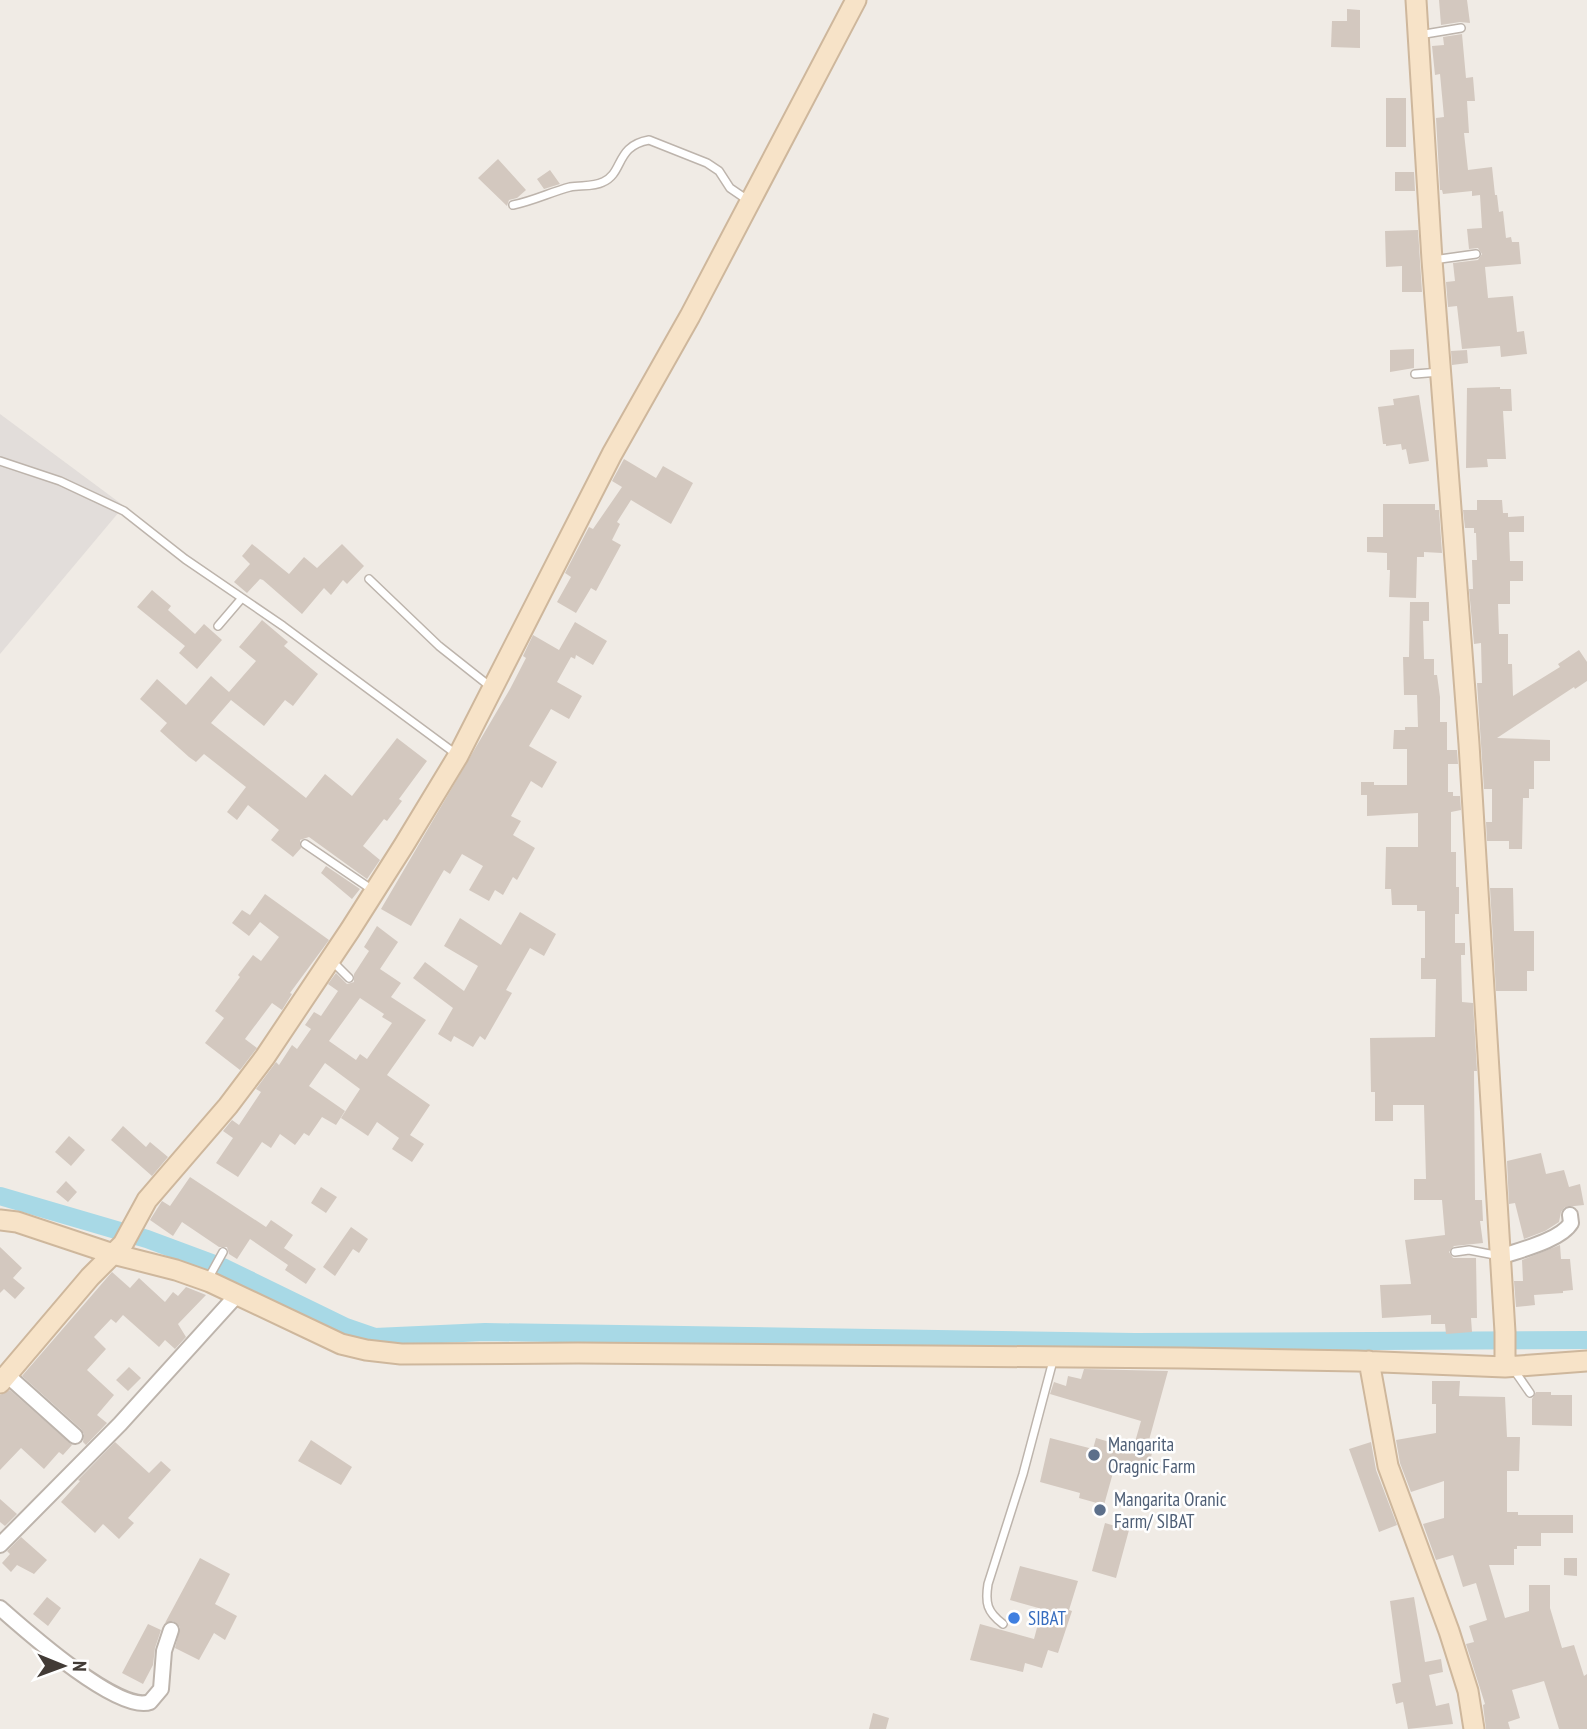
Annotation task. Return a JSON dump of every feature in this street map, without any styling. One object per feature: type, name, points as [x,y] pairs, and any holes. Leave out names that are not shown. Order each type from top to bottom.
[{"type":"main road","points":[[3,1379],[122,1243],[147,1200],[228,1106],[265,1057],[374,892],[457,756],[612,454],[690,316],[856,0]]},
{"type":"main road","points":[[1416,0],[1432,260],[1469,744],[1508,1363]]},
{"type":"main road","points":[[0,1220],[122,1243],[176,1270],[209,1277],[237,1295],[341,1343],[366,1350],[401,1354],[592,1353],[1508,1363],[1587,1361]]},
{"type":"main road","points":[[1358,1361],[1388,1466],[1449,1631],[1468,1691],[1474,1729]]},
{"type":"street","points":[[1500,1256],[1558,1235],[1568,1229],[1571,1223],[1570,1214]]},
{"type":"street","points":[[0,1545],[111,1433],[237,1295]]},
{"type":"street","points":[[3,1379],[75,1436]]},
{"type":"street","points":[[0,1608],[70,1665],[107,1690],[138,1704],[150,1702],[161,1689],[164,1651],[171,1630]]},
{"type":"lane","points":[[1418,35],[1461,28]]},
{"type":"lane","points":[[513,205],[543,198],[564,189],[600,184],[614,173],[621,157],[630,148],[649,140],[707,163],[719,171],[730,188],[750,201]]},
{"type":"lane","points":[[1432,260],[1476,254]]},
{"type":"lane","points":[[1415,374],[1441,372]]},
{"type":"lane","points":[[0,461],[60,481],[124,511],[185,559],[457,756]]},
{"type":"lane","points":[[369,579],[439,646],[492,689]]},
{"type":"lane","points":[[218,626],[242,598]]},
{"type":"lane","points":[[305,844],[374,892]]},
{"type":"lane","points":[[330,959],[349,978]]},
{"type":"lane","points":[[1455,1252],[1469,1250],[1500,1256]]},
{"type":"lane","points":[[209,1277],[221,1255]]},
{"type":"lane","points":[[1003,1624],[990,1615],[986,1599],[988,1584],[1023,1474],[1054,1357]]},
{"type":"lane","points":[[1508,1363],[1530,1393]]},
{"type":"shaded area","points":[[0,414],[124,506],[0,654]]},
{"type":"building","points":[[1439,0],[1467,0],[1470,23],[1441,25]]},
{"type":"building","points":[[1347,9],[1360,10],[1360,48],[1331,47],[1332,21],[1347,21]]},
{"type":"building","points":[[1462,34],[1466,78],[1473,77],[1475,101],[1467,101],[1469,133],[1464,133],[1468,170],[1492,167],[1495,195],[1499,212],[1503,211],[1506,238],[1511,237],[1512,242],[1519,242],[1521,264],[1485,267],[1488,298],[1513,296],[1517,332],[1524,331],[1527,354],[1501,357],[1500,346],[1462,349],[1457,306],[1448,307],[1446,282],[1455,281],[1453,263],[1478,260],[1482,254],[1478,248],[1469,249],[1467,229],[1482,228],[1480,195],[1472,196],[1472,191],[1443,194],[1440,190],[1436,118],[1444,117],[1440,74],[1435,75],[1432,46],[1444,45],[1443,37]]},
{"type":"building","points":[[1386,98],[1406,98],[1406,147],[1386,147]]},
{"type":"building","points":[[498,159],[526,190],[517,198],[509,200],[507,206],[478,178]]},
{"type":"building","points":[[550,170],[560,184],[544,189],[537,179]]},
{"type":"building","points":[[1395,172],[1414,172],[1415,191],[1395,191]]},
{"type":"building","points":[[1418,230],[1422,292],[1402,292],[1402,266],[1386,267],[1385,231]]},
{"type":"building","points":[[1414,349],[1414,368],[1390,372],[1390,350]]},
{"type":"building","points":[[1467,350],[1468,363],[1452,365],[1451,351]]},
{"type":"building","points":[[1467,388],[1511,389],[1512,411],[1503,411],[1506,459],[1487,459],[1488,467],[1466,468]]},
{"type":"building","points":[[1419,395],[1429,461],[1409,464],[1406,449],[1402,450],[1401,444],[1383,444],[1378,407],[1394,405],[1393,399]]},
{"type":"building","points":[[624,459],[656,478],[663,466],[693,483],[671,524],[631,500],[617,522],[620,524],[612,540],[621,545],[596,591],[591,588],[576,613],[557,602],[571,577],[565,573],[589,527],[593,529],[622,487],[612,481]]},
{"type":"building","points":[[1477,500],[1502,500],[1503,513],[1508,513],[1508,517],[1524,516],[1524,532],[1509,532],[1510,561],[1523,561],[1523,581],[1510,581],[1510,604],[1498,604],[1499,634],[1508,634],[1508,664],[1512,664],[1513,696],[1560,667],[1558,664],[1579,650],[1587,662],[1587,681],[1497,738],[1550,740],[1550,761],[1534,761],[1534,789],[1529,789],[1529,798],[1523,798],[1522,849],[1509,849],[1509,841],[1487,841],[1486,822],[1492,822],[1492,789],[1484,789],[1477,683],[1482,683],[1481,643],[1474,644],[1469,589],[1473,589],[1472,560],[1477,560],[1476,533],[1474,528],[1465,528],[1463,510],[1477,510]]},
{"type":"building","points":[[1383,504],[1435,504],[1435,510],[1439,510],[1442,553],[1424,552],[1424,557],[1417,557],[1416,598],[1389,597],[1390,570],[1387,570],[1387,553],[1367,552],[1367,537],[1383,537]]},
{"type":"building","points":[[252,544],[289,574],[304,557],[317,568],[342,544],[364,566],[347,584],[343,580],[331,595],[324,588],[302,614],[263,580],[260,579],[247,593],[234,582],[250,564],[242,556]]},
{"type":"building","points":[[152,590],[171,606],[168,610],[195,634],[204,624],[222,640],[197,669],[179,653],[185,646],[137,607]]},
{"type":"building","points":[[1410,602],[1429,602],[1429,621],[1423,621],[1424,659],[1434,659],[1434,675],[1437,675],[1440,697],[1440,722],[1447,722],[1447,750],[1457,750],[1458,764],[1448,764],[1448,792],[1453,792],[1453,796],[1460,796],[1461,810],[1451,812],[1451,852],[1456,852],[1456,887],[1459,887],[1455,943],[1465,943],[1465,955],[1461,955],[1462,1002],[1473,1003],[1477,1071],[1474,1071],[1475,1200],[1482,1200],[1483,1221],[1480,1221],[1483,1243],[1454,1246],[1449,1252],[1453,1258],[1476,1258],[1477,1318],[1471,1318],[1472,1332],[1446,1334],[1445,1324],[1431,1324],[1431,1315],[1382,1318],[1380,1285],[1411,1284],[1405,1240],[1445,1235],[1442,1200],[1414,1200],[1414,1179],[1426,1179],[1424,1105],[1393,1105],[1393,1121],[1375,1121],[1375,1092],[1371,1092],[1370,1038],[1435,1037],[1436,979],[1421,979],[1421,958],[1425,958],[1425,911],[1417,911],[1417,905],[1392,905],[1391,889],[1385,889],[1386,847],[1418,847],[1418,813],[1367,816],[1367,795],[1361,795],[1361,782],[1374,782],[1374,785],[1407,785],[1407,749],[1393,749],[1394,730],[1418,727],[1417,695],[1404,695],[1403,657],[1409,657]]},
{"type":"building","points":[[262,620],[288,642],[284,646],[318,674],[293,706],[285,700],[264,726],[231,700],[211,723],[306,798],[325,774],[352,796],[397,738],[427,761],[399,799],[402,801],[387,821],[384,819],[363,846],[380,860],[367,879],[309,837],[300,840],[301,848],[293,857],[271,840],[279,830],[248,805],[237,820],[227,812],[246,787],[204,754],[196,762],[189,757],[160,731],[167,723],[140,699],[157,679],[186,705],[211,676],[229,692],[256,661],[239,647]]},
{"type":"building","points":[[575,622],[607,641],[593,665],[576,655],[575,659],[571,657],[557,682],[582,696],[569,719],[551,709],[529,746],[557,762],[542,788],[531,781],[511,816],[521,821],[513,835],[535,848],[517,880],[513,877],[503,895],[495,890],[489,901],[469,890],[483,866],[462,854],[450,874],[444,870],[411,926],[381,909],[510,689],[526,658],[523,656],[533,635],[559,650]]},
{"type":"building","points":[[326,866],[360,889],[352,899],[321,873]]},
{"type":"building","points":[[1490,888],[1513,888],[1514,931],[1534,931],[1534,971],[1527,971],[1527,991],[1496,991]]},
{"type":"building","points":[[265,894],[329,940],[290,993],[292,994],[282,1010],[272,1003],[245,1039],[257,1048],[240,1070],[205,1043],[224,1018],[215,1011],[240,977],[238,975],[253,955],[261,961],[279,937],[260,922],[249,936],[232,923],[242,910],[250,915]]},
{"type":"building","points":[[520,912],[556,934],[544,956],[530,948],[506,990],[512,993],[485,1040],[480,1036],[473,1047],[454,1036],[451,1042],[438,1034],[453,1008],[413,978],[425,962],[464,991],[478,966],[444,946],[460,918],[501,945]]},
{"type":"building","points":[[377,926],[398,942],[380,969],[401,983],[391,997],[426,1020],[387,1075],[430,1105],[410,1135],[424,1144],[412,1162],[392,1149],[399,1138],[377,1122],[368,1136],[341,1118],[360,1089],[325,1063],[309,1086],[345,1111],[336,1125],[322,1117],[309,1136],[304,1133],[295,1145],[280,1134],[271,1148],[262,1142],[238,1177],[216,1163],[233,1138],[223,1131],[232,1120],[239,1125],[261,1092],[256,1089],[276,1062],[279,1065],[292,1045],[297,1049],[311,1029],[305,1025],[314,1012],[321,1016],[338,991],[328,984],[336,973],[347,984],[354,982],[354,974],[369,951],[364,947]],"holes":[[[360,998],[384,1014],[382,1017],[392,1023],[367,1059],[360,1054],[356,1060],[329,1041]]]},
{"type":"building","points":[[123,1126],[146,1147],[150,1142],[168,1157],[152,1176],[111,1140]]},
{"type":"building","points":[[69,1136],[85,1150],[71,1166],[55,1152]]},
{"type":"building","points":[[1541,1153],[1546,1174],[1564,1170],[1569,1187],[1580,1184],[1584,1205],[1565,1207],[1559,1222],[1524,1239],[1515,1203],[1509,1204],[1507,1161]]},
{"type":"building","points":[[190,1177],[266,1227],[271,1220],[293,1235],[284,1248],[316,1269],[306,1284],[285,1270],[288,1265],[250,1239],[237,1259],[229,1254],[227,1247],[219,1247],[182,1222],[173,1236],[150,1220],[162,1201],[170,1206]]},
{"type":"building","points":[[66,1181],[77,1192],[68,1202],[56,1192]]},
{"type":"building","points":[[321,1187],[337,1197],[326,1213],[311,1203]]},
{"type":"building","points":[[351,1227],[368,1239],[359,1253],[353,1249],[335,1276],[323,1267]]},
{"type":"building","points":[[1560,1245],[1561,1259],[1570,1259],[1573,1290],[1534,1295],[1535,1305],[1516,1307],[1514,1281],[1523,1281],[1522,1260]]},
{"type":"building","points":[[0,1247],[22,1268],[13,1278],[25,1288],[15,1299],[4,1289],[0,1293]]},
{"type":"building","points":[[112,1272],[130,1288],[139,1278],[165,1302],[173,1292],[178,1296],[186,1287],[206,1295],[178,1324],[186,1337],[175,1349],[165,1340],[159,1347],[123,1315],[116,1323],[111,1319],[94,1337],[106,1349],[87,1370],[114,1395],[97,1415],[107,1423],[86,1445],[81,1429],[22,1376]]},
{"type":"building","points":[[129,1367],[141,1378],[128,1391],[116,1380]]},
{"type":"building","points":[[1084,1369],[1168,1371],[1146,1451],[1152,1453],[1148,1470],[1116,1462],[1104,1505],[1079,1498],[1080,1493],[1040,1482],[1050,1438],[1093,1449],[1096,1438],[1133,1449],[1141,1421],[1050,1394],[1054,1382],[1066,1386],[1068,1376],[1081,1379]]},
{"type":"building","points":[[1432,1381],[1460,1381],[1459,1396],[1505,1397],[1507,1437],[1520,1437],[1519,1471],[1507,1471],[1507,1512],[1518,1512],[1518,1515],[1573,1515],[1573,1533],[1541,1533],[1541,1546],[1517,1546],[1517,1549],[1514,1549],[1514,1565],[1489,1565],[1505,1618],[1529,1611],[1529,1585],[1550,1585],[1550,1608],[1562,1648],[1574,1645],[1584,1676],[1587,1674],[1587,1729],[1559,1729],[1544,1681],[1512,1690],[1520,1718],[1508,1722],[1510,1729],[1486,1729],[1485,1704],[1466,1644],[1474,1642],[1469,1626],[1487,1620],[1476,1583],[1463,1587],[1453,1555],[1436,1560],[1423,1524],[1444,1518],[1444,1481],[1411,1492],[1400,1463],[1396,1440],[1436,1433],[1436,1404],[1432,1404]]},
{"type":"building","points":[[10,1390],[72,1445],[63,1455],[59,1452],[44,1469],[21,1448],[0,1470],[0,1395]]},
{"type":"building","points":[[1536,1392],[1572,1395],[1572,1426],[1532,1425],[1532,1399]]},
{"type":"building","points":[[311,1440],[352,1467],[341,1485],[298,1461]]},
{"type":"building","points":[[115,1442],[149,1473],[161,1461],[171,1470],[128,1518],[134,1523],[119,1539],[103,1524],[95,1533],[61,1502]]},
{"type":"building","points":[[1371,1442],[1376,1470],[1397,1525],[1379,1532],[1349,1449]]},
{"type":"building","points":[[0,1499],[17,1514],[5,1526],[0,1522]]},
{"type":"building","points":[[1105,1523],[1129,1530],[1116,1578],[1092,1571]]},
{"type":"building","points":[[21,1537],[47,1560],[34,1574],[17,1565],[11,1572],[2,1563],[10,1554],[7,1551]]},
{"type":"building","points":[[200,1558],[230,1574],[215,1604],[237,1616],[225,1640],[214,1633],[199,1660],[175,1648],[180,1627],[173,1621],[165,1623]]},
{"type":"building","points":[[1564,1558],[1577,1558],[1577,1576],[1564,1575]]},
{"type":"building","points":[[1020,1566],[1078,1581],[1069,1610],[1072,1611],[1058,1653],[1048,1650],[1042,1668],[1025,1663],[1023,1672],[970,1660],[980,1624],[1034,1639],[1042,1609],[1010,1600]]},
{"type":"building","points":[[47,1597],[61,1608],[48,1626],[33,1614]]},
{"type":"building","points":[[1414,1597],[1425,1662],[1441,1659],[1443,1672],[1429,1675],[1436,1706],[1449,1703],[1453,1724],[1408,1729],[1403,1702],[1396,1704],[1392,1684],[1401,1682],[1390,1601]]},
{"type":"building","points":[[148,1624],[161,1630],[153,1665],[143,1684],[122,1673]]},
{"type":"building","points":[[873,1713],[889,1718],[886,1729],[869,1729]]},
{"type":"waterway","points":[[0,1196],[147,1239],[225,1268],[346,1327],[375,1337],[485,1332],[1135,1342],[1587,1340]]},
{"type":"place","name":"Mangarita Oragnic Farm","points":[[1094,1455]]},
{"type":"place","name":"Mangarita Oranic Farm/ SIBAT","points":[[1100,1510]]},
{"type":"place","name":"SIBAT","points":[[1014,1618]]}]
